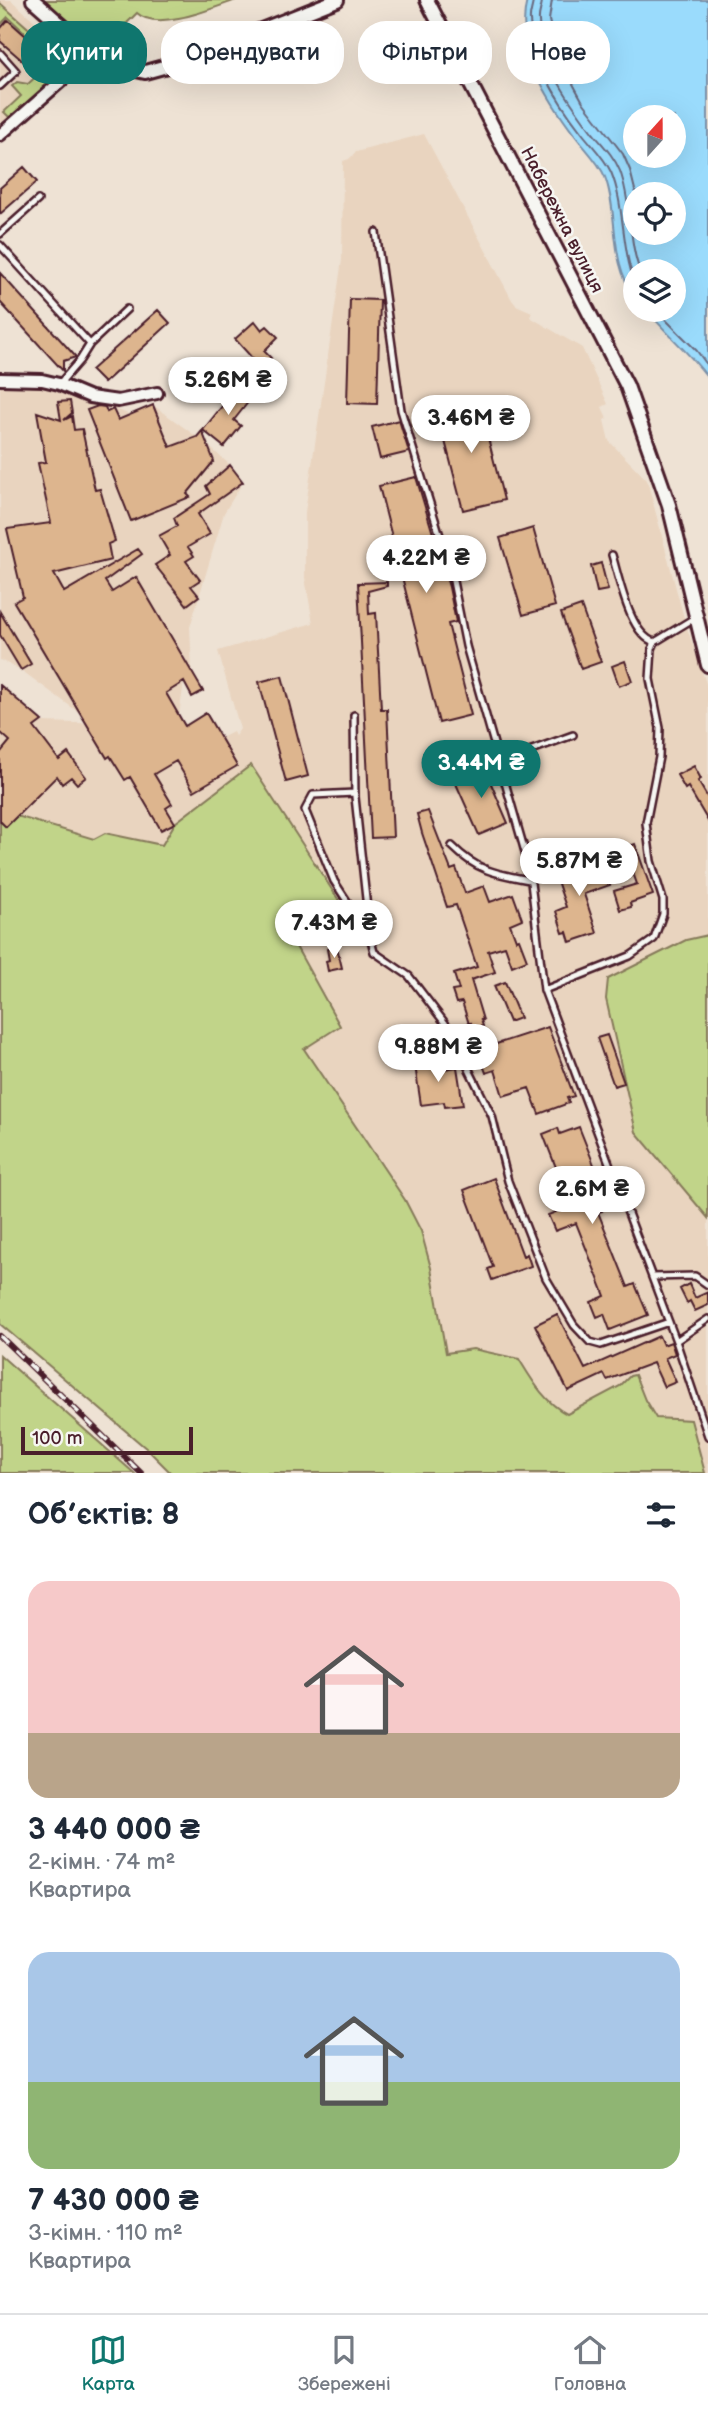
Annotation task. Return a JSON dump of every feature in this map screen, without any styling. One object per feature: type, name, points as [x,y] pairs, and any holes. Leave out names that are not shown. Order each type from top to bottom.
[{"type":"street","points":[[33,0],[57,21]]},
{"type":"street","points":[[147,71],[178,63],[337,0]]},
{"type":"street","name":"Набережна вулиця","points":[[427,0],[627,386],[669,505],[708,665]]},
{"type":"street","points":[[0,135],[58,84]]},
{"type":"street","points":[[0,379],[42,380],[90,397],[118,401],[157,393]]},
{"type":"lane","points":[[0,53],[16,71],[0,86]]},
{"type":"lane","points":[[0,234],[38,200]]},
{"type":"lane","points":[[376,232],[401,410],[451,571],[466,646],[528,866],[544,990],[676,1341],[708,1436]]},
{"type":"lane","points":[[0,245],[89,344]]},
{"type":"lane","points":[[59,384],[80,360],[89,344],[127,309]]},
{"type":"lane","points":[[612,555],[636,625],[643,637],[655,642]]},
{"type":"lane","points":[[544,990],[630,956],[654,939],[663,914],[663,900],[651,861],[646,822],[660,728],[650,679],[652,649],[655,642],[696,617]]},
{"type":"lane","points":[[354,715],[355,793],[374,952],[409,976],[448,1027],[492,1116],[508,1181],[546,1278],[574,1325],[590,1342],[601,1345],[669,1322]]},
{"type":"lane","points":[[499,762],[573,735]]},
{"type":"lane","points":[[355,793],[313,795],[305,810],[334,881],[370,936]]},
{"type":"lane","points":[[452,846],[469,863],[481,869],[530,880]]},
{"type":"lane","points":[[652,1277],[695,1276],[708,1284]]},
{"type":"lane","points":[[676,1341],[708,1319]]},
{"type":"shaded area","points":[[0,0],[11,0],[35,21],[21,21],[21,84],[48,84],[0,128]]},
{"type":"shaded area","points":[[424,134],[512,300],[516,305],[532,312],[530,317],[582,348],[608,404],[602,407],[607,418],[604,420],[609,441],[647,480],[685,622],[708,689],[708,1473],[705,1473],[691,1420],[656,1418],[635,1375],[567,1414],[553,1407],[532,1382],[519,1359],[473,1349],[446,1353],[431,1268],[421,1231],[405,1200],[304,1049],[340,1026],[294,943],[350,919],[251,765],[175,823],[162,845],[105,833],[94,839],[18,816],[6,827],[0,821],[1,685],[41,722],[184,726],[206,713],[221,738],[233,732],[235,736],[240,729],[218,651],[313,623],[305,578],[305,512],[342,260],[343,161],[356,152]]},
{"type":"shaded area","points":[[0,384],[39,385],[104,404],[130,415],[153,405],[204,442],[230,465],[243,482],[224,513],[190,627],[192,670],[184,682],[179,715],[158,728],[93,707],[81,714],[21,670],[0,660]]},
{"type":"green space","points":[[45,0],[236,0],[200,13],[171,19],[146,18],[137,13],[129,21],[68,21]]},
{"type":"green space","points":[[0,3],[21,22],[21,29],[8,17],[0,25]]},
{"type":"green space","points":[[17,82],[50,84],[9,117],[4,112],[21,96],[12,86]]},
{"type":"green space","points":[[251,765],[351,919],[294,943],[340,1026],[304,1049],[405,1200],[421,1231],[431,1268],[446,1353],[473,1349],[519,1359],[545,1397],[567,1414],[635,1375],[656,1418],[691,1420],[705,1473],[171,1473],[147,1449],[0,1324],[0,821],[6,826],[17,816],[94,839],[105,833],[162,845],[175,823]]},
{"type":"green space","points":[[708,935],[708,1218],[636,1132],[606,999],[608,979],[686,940]]},
{"type":"green space","points":[[0,1355],[134,1473],[0,1473]]},
{"type":"water","points":[[527,0],[708,0],[708,378],[658,322],[686,322],[686,259],[623,259],[623,274],[605,177],[596,161],[565,122],[542,84],[610,84],[610,21],[524,21]]},
{"type":"building","points":[[8,20],[21,32],[21,59],[0,41],[0,29]]},
{"type":"building","points":[[24,167],[37,182],[0,214],[0,188]]},
{"type":"building","points":[[0,273],[76,357],[63,361],[63,371],[0,302]]},
{"type":"building","points":[[350,299],[380,300],[377,404],[347,403]]},
{"type":"building","points":[[158,310],[170,323],[104,383],[91,370]]},
{"type":"building","points":[[255,321],[262,330],[267,326],[278,337],[264,351],[271,358],[258,370],[251,362],[254,360],[235,339]]},
{"type":"building","points":[[239,385],[253,396],[234,420],[241,426],[224,447],[203,430]]},
{"type":"building","points":[[478,399],[504,500],[463,510],[437,410]]},
{"type":"building","points":[[70,401],[72,413],[64,420],[72,416],[74,430],[82,429],[95,490],[100,489],[115,541],[108,544],[111,560],[54,574],[64,592],[138,549],[142,554],[105,581],[112,592],[136,577],[203,691],[192,697],[184,682],[166,693],[185,726],[206,713],[237,766],[194,791],[176,761],[154,774],[172,804],[166,808],[175,823],[161,830],[130,777],[125,780],[110,756],[107,758],[14,602],[23,597],[7,529],[51,523],[38,463],[46,462],[37,412],[61,420],[58,402]]},
{"type":"building","points":[[153,405],[170,447],[197,437],[202,431],[214,461],[187,494],[190,497],[131,521],[87,410],[98,406],[105,407],[107,412],[113,409],[118,420]]},
{"type":"building","points":[[399,420],[409,452],[380,459],[372,427]]},
{"type":"building","points":[[230,465],[243,482],[198,514],[210,534],[188,547],[194,556],[186,561],[200,580],[191,586],[199,596],[187,605],[155,565],[170,555],[159,536],[177,526],[174,518],[210,494],[206,486]]},
{"type":"building","points":[[416,477],[449,587],[456,622],[448,624],[471,715],[439,723],[379,486]]},
{"type":"building","points":[[533,528],[555,606],[523,615],[500,538]]},
{"type":"building","points":[[601,563],[608,590],[597,592],[591,566]]},
{"type":"building","points":[[387,582],[387,586],[368,591],[369,614],[376,613],[381,709],[387,709],[393,837],[371,838],[358,583]]},
{"type":"building","points":[[581,606],[601,662],[581,669],[561,613]]},
{"type":"building","points":[[0,612],[31,664],[21,670],[0,635]]},
{"type":"building","points":[[625,661],[632,681],[619,686],[612,666]]},
{"type":"building","points":[[282,676],[308,776],[286,782],[259,682]]},
{"type":"building","points":[[0,685],[42,721],[34,727],[59,760],[68,753],[86,777],[77,784],[71,777],[62,784],[57,776],[6,827],[0,821],[0,753],[10,741],[0,732]]},
{"type":"building","points":[[483,765],[508,823],[479,835],[453,777]]},
{"type":"building","points":[[694,766],[701,779],[698,781],[708,798],[708,821],[688,787],[685,789],[677,775]]},
{"type":"building","points":[[428,811],[451,870],[456,868],[465,893],[484,886],[490,902],[513,894],[522,919],[510,924],[527,960],[512,966],[505,946],[488,951],[495,972],[471,980],[483,1020],[483,1026],[473,1029],[462,1002],[456,1003],[452,991],[459,990],[454,974],[477,967],[456,905],[447,907],[422,833],[417,814]]},
{"type":"building","points":[[635,844],[653,895],[630,903],[631,907],[620,910],[614,891],[637,884],[624,848]]},
{"type":"building","points":[[601,861],[610,885],[584,894],[597,933],[570,942],[567,932],[563,933],[556,911],[566,907],[554,872],[581,862],[583,867]]},
{"type":"building","points":[[337,947],[342,968],[328,971],[327,949]]},
{"type":"building","points":[[505,982],[520,1018],[509,1022],[494,986]]},
{"type":"building","points":[[548,1027],[574,1096],[567,1098],[569,1103],[539,1114],[529,1088],[503,1096],[495,1070],[486,1073],[478,1050]]},
{"type":"building","points":[[607,1035],[624,1083],[614,1086],[597,1038]]},
{"type":"building","points":[[422,1058],[423,1063],[435,1061],[437,1070],[457,1067],[463,1105],[445,1107],[444,1102],[421,1105],[414,1059]]},
{"type":"building","points":[[579,1127],[608,1200],[600,1204],[602,1211],[598,1212],[628,1287],[635,1284],[648,1315],[610,1330],[604,1314],[597,1317],[591,1302],[605,1296],[576,1223],[555,1231],[548,1215],[571,1206],[543,1134],[558,1128],[560,1134]]},
{"type":"building","points":[[494,1178],[523,1256],[527,1254],[531,1266],[492,1280],[488,1269],[493,1267],[464,1190]]},
{"type":"building","points":[[689,1284],[695,1298],[708,1292],[708,1305],[695,1311],[690,1301],[687,1303],[680,1289]]},
{"type":"building","points":[[557,1314],[585,1369],[659,1336],[663,1345],[671,1342],[675,1354],[665,1358],[676,1382],[664,1387],[653,1363],[607,1380],[604,1374],[568,1391],[535,1325]]},
{"type":"railway","points":[[0,1336],[141,1473]]}]
